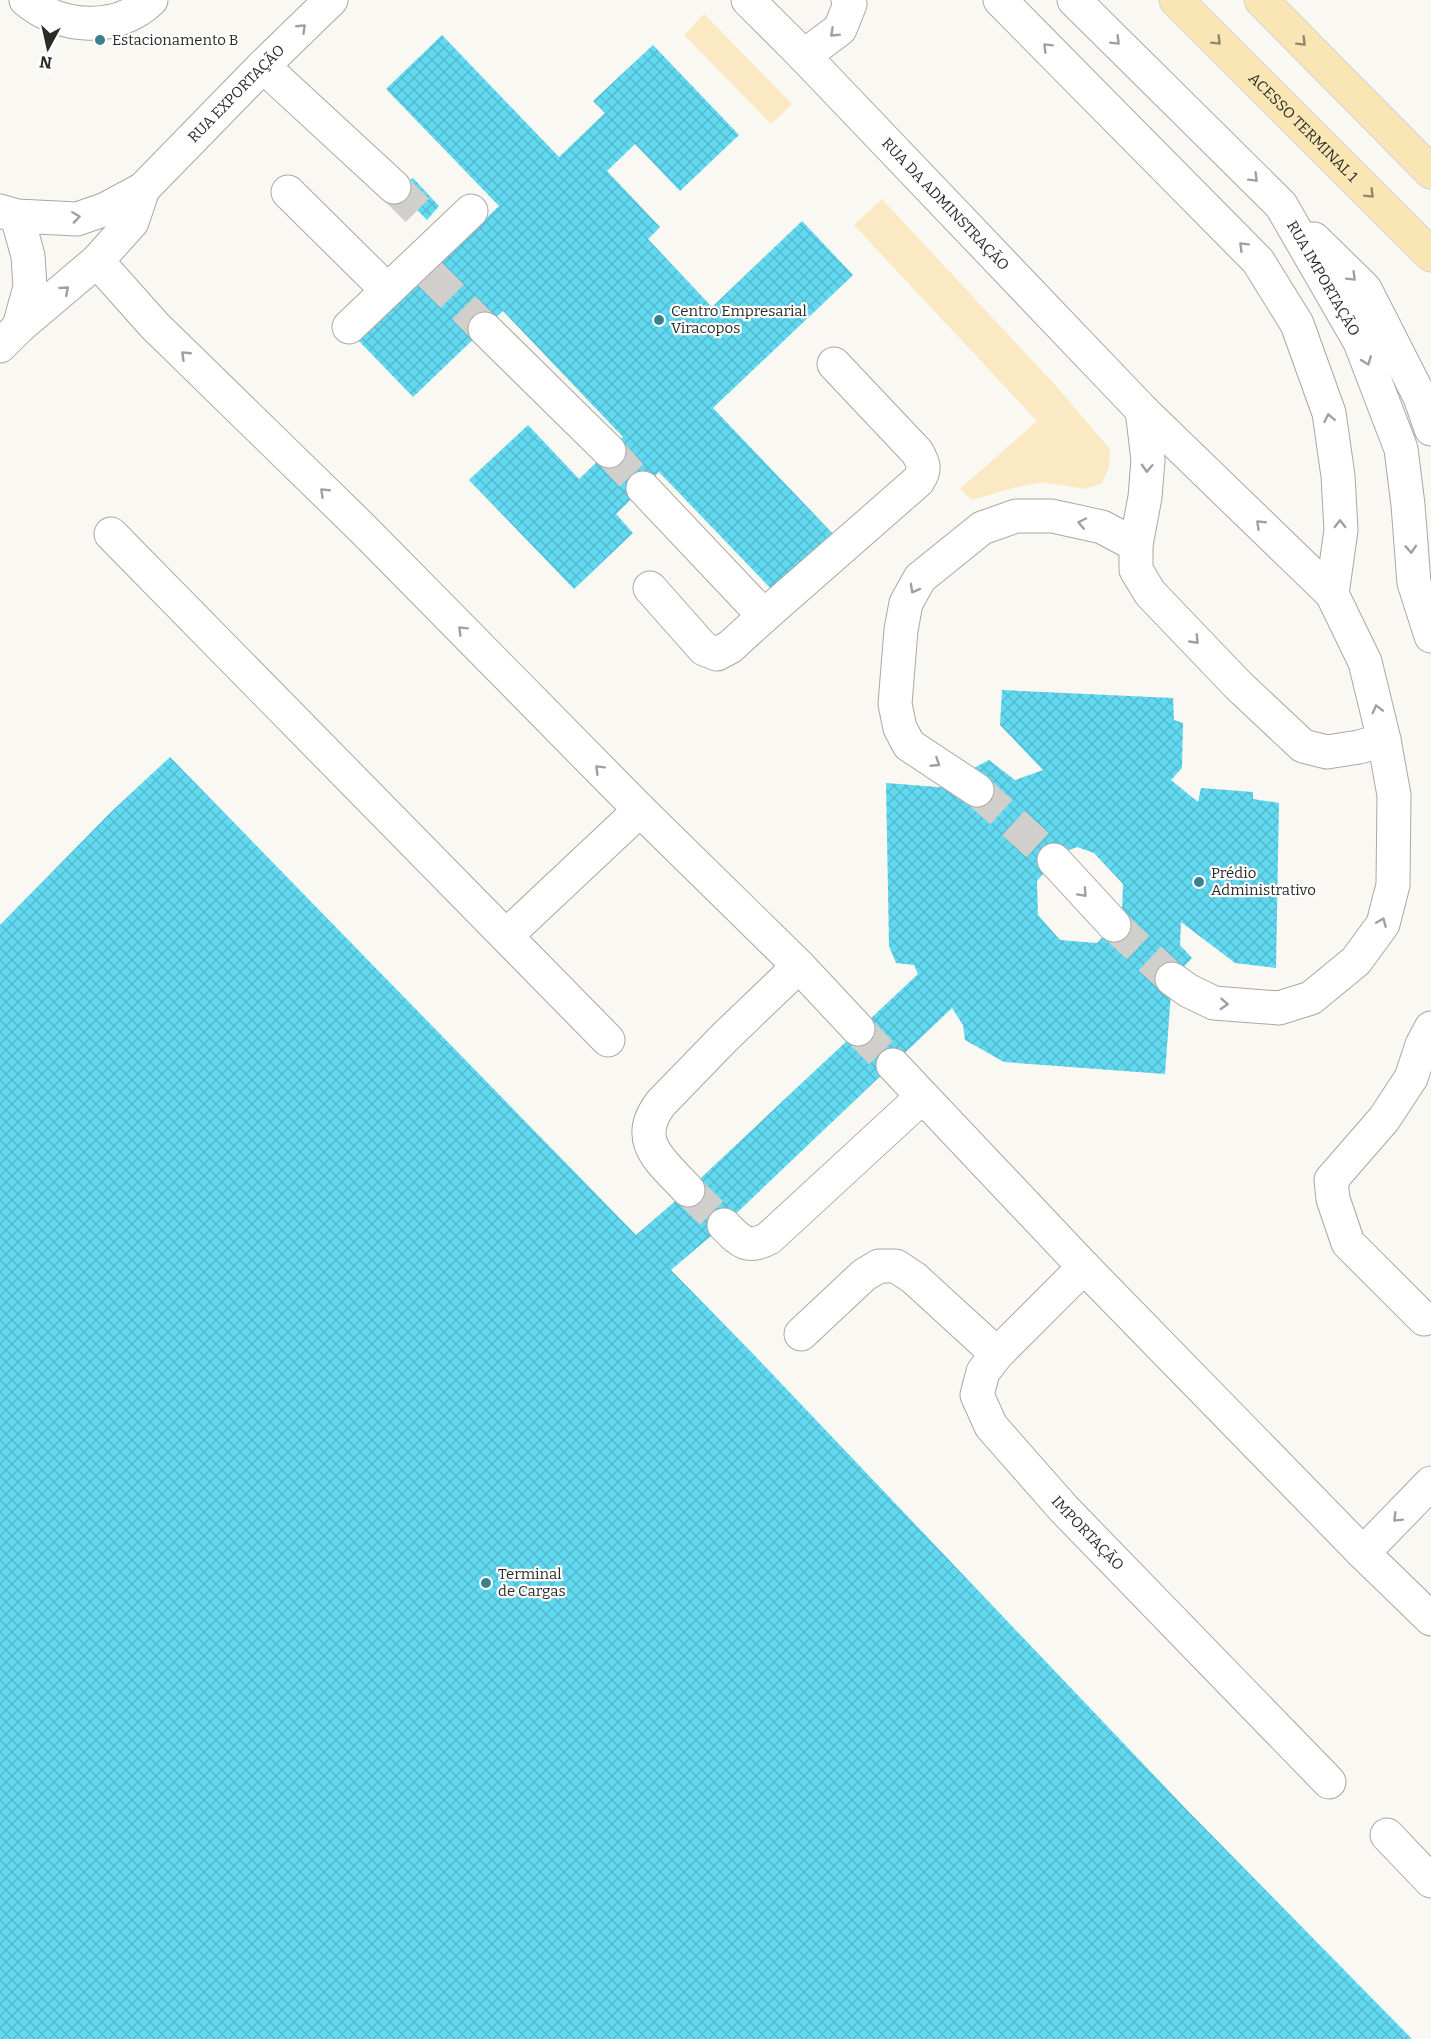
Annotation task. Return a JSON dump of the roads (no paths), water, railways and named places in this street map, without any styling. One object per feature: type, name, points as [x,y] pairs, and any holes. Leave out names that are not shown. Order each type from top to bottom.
[{"type":"main road","name":"ACESSO TERMINAL 1","points":[[1176,0],[1431,255]]},
{"type":"main road","points":[[1261,0],[1431,172]]},
{"type":"street","points":[[26,0],[35,8],[69,22],[95,25],[114,21],[144,7],[150,0]]},
{"type":"street","name":"RUA EXPORTAÇÃO","points":[[143,189],[331,0]]},
{"type":"street","name":"RUA DA ADMINSTRAÇÃO","points":[[747,0],[804,56],[1142,410],[1332,594]]},
{"type":"street","points":[[804,56],[840,29],[850,4],[848,0]]},
{"type":"street","points":[[1000,0],[1257,261],[1297,324],[1329,413],[1338,476],[1341,530],[1332,594],[1365,662],[1384,740],[1394,795],[1393,885],[1383,924],[1356,961],[1311,998],[1279,1008],[1214,1003],[1189,991],[1172,979]]},
{"type":"street","name":"RUA IMPORTAÇÃO","points":[[1074,0],[1281,206],[1360,342],[1401,449],[1414,582],[1431,636]]},
{"type":"street","points":[[263,66],[394,187]]},
{"type":"street","points":[[10,336],[30,287],[28,256],[9,213],[77,219],[106,209],[143,189]]},
{"type":"street","points":[[10,336],[97,261],[132,222],[143,189]]},
{"type":"street","points":[[288,192],[387,290]]},
{"type":"street","points":[[1281,206],[1365,289],[1420,397],[1431,429]]},
{"type":"street","points":[[349,327],[387,290],[423,267],[435,228],[471,211]]},
{"type":"street","points":[[97,261],[155,326],[363,529],[640,810],[799,966],[858,1029]]},
{"type":"street","points":[[485,329],[609,451]]},
{"type":"street","points":[[650,588],[704,649],[717,654],[730,647],[918,481],[923,473],[924,464],[917,452],[834,364]]},
{"type":"street","points":[[1142,410],[1148,460],[1145,497],[1136,545],[1136,570],[1150,593],[1239,687],[1303,746],[1327,752],[1384,740]]},
{"type":"street","points":[[643,488],[764,616]]},
{"type":"street","points":[[977,790],[909,745],[900,728],[896,704],[901,630],[906,603],[920,578],[982,528],[1016,516],[1052,516],[1102,527],[1136,545]]},
{"type":"street","points":[[111,534],[608,1040]]},
{"type":"street","points":[[506,936],[640,810]]},
{"type":"street","points":[[1054,860],[1114,925]]},
{"type":"street","points":[[688,1190],[655,1154],[649,1143],[653,1113],[725,1037],[799,966]]},
{"type":"street","points":[[1424,1320],[1348,1243],[1333,1199],[1331,1180],[1384,1119],[1411,1078],[1422,1045],[1431,1028]]},
{"type":"street","points":[[893,1065],[1084,1267],[1363,1553],[1431,1619]]},
{"type":"street","points":[[724,1225],[736,1238],[747,1244],[759,1243],[769,1238],[922,1097]]},
{"type":"street","points":[[801,1334],[864,1275],[879,1266],[896,1266],[914,1278],[997,1354]]},
{"type":"street","name":"IMPORTAÇÃO","points":[[1084,1267],[997,1354],[983,1372],[977,1395],[991,1426],[1064,1509],[1329,1782]]},
{"type":"street","points":[[1363,1553],[1431,1483]]},
{"type":"street","points":[[1387,1835],[1431,1881]]},
{"type":"tunnel","points":[[394,187],[427,220]]},
{"type":"tunnel","points":[[429,273],[485,329]]},
{"type":"tunnel","points":[[609,451],[643,488]]},
{"type":"tunnel","points":[[977,790],[1054,860]]},
{"type":"tunnel","points":[[1114,925],[1172,979]]},
{"type":"tunnel","points":[[858,1029],[893,1065]]},
{"type":"tunnel","points":[[688,1190],[724,1225]]},
{"type":"place","name":"Estacionamento B","points":[[100,40]]},
{"type":"place","name":"Centro Empresarial Viracopos","points":[[659,320]]},
{"type":"place","name":"Prédio Administrativo","points":[[1199,882]]},
{"type":"place","name":"Terminal de Cargas","points":[[486,1583]]}]
